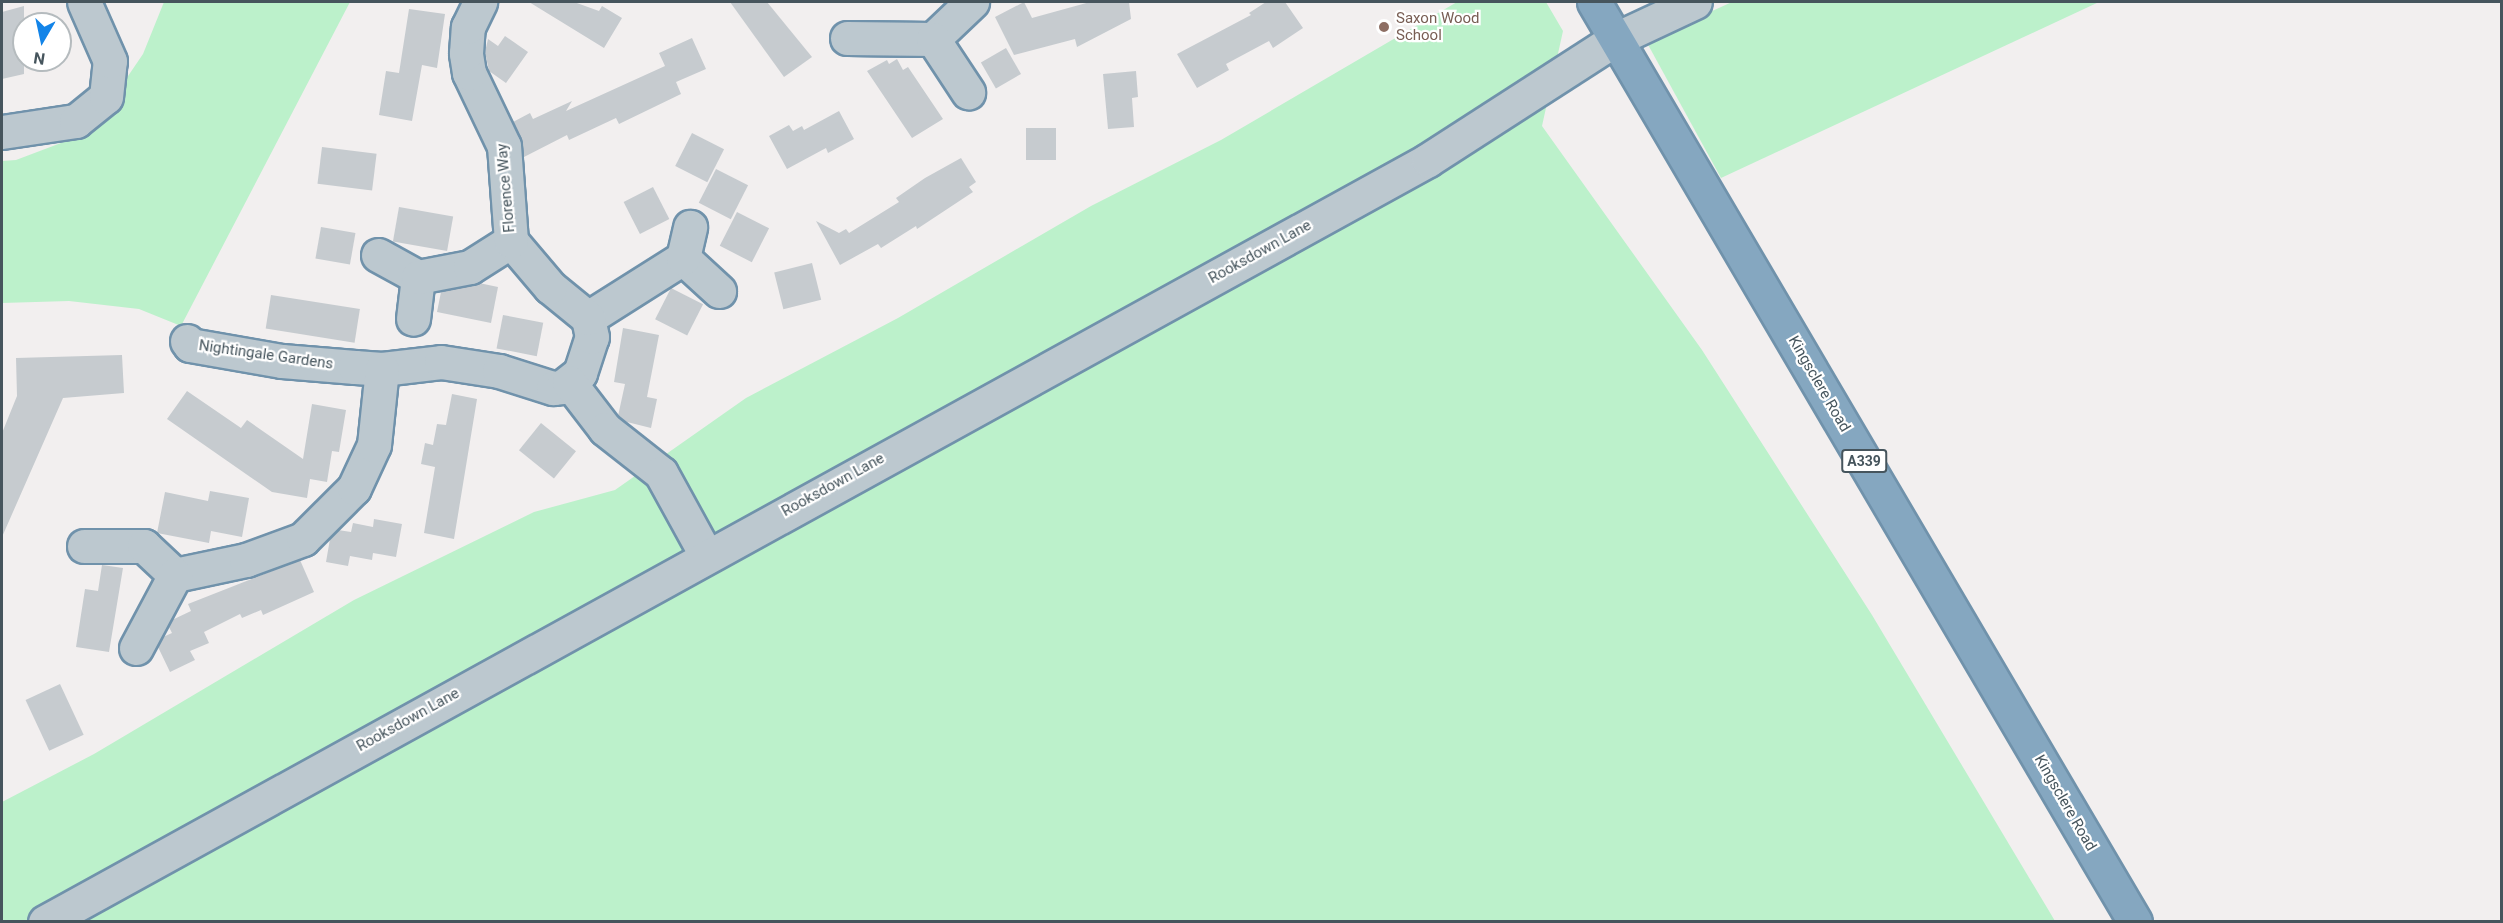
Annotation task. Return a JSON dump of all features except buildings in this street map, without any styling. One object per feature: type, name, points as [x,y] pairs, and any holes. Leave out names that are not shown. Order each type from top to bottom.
[{"type":"highway","name":"Kingsclere Road","points":[[1594,2],[2135,921]]},
{"type":"street","points":[[2,132],[76,121],[106,97],[110,61],[84,2]]},
{"type":"street","name":"Florence Way","points":[[480,2],[468,27],[466,53],[469,73],[504,146],[511,241],[550,287],[588,318]]},
{"type":"street","points":[[847,38],[933,39],[972,2]]},
{"type":"street","name":"Rooksdown Lane","points":[[45,921],[1428,159],[1616,39],[1695,2]]},
{"type":"street","points":[[933,39],[968,92]]},
{"type":"street","points":[[690,227],[683,258],[588,318],[592,337],[579,373],[569,382],[604,429],[661,473],[706,555]]},
{"type":"street","name":"Florence Way","points":[[418,277],[470,267],[511,241]]},
{"type":"street","points":[[378,255],[418,277],[413,318]]},
{"type":"street","points":[[683,258],[719,291]]},
{"type":"street","name":"Nightingale Gardens","points":[[187,341],[190,345],[282,361],[382,369],[441,362],[499,371],[553,388],[569,382]]},
{"type":"street","points":[[175,574],[246,560],[303,539],[354,488],[374,445],[382,369]]},
{"type":"street","points":[[84,546],[144,546],[175,574]]},
{"type":"street","points":[[136,648],[175,574]]},
{"type":"green space","points":[[164,2],[350,2],[181,326],[139,309],[69,301],[2,303],[2,161],[16,160],[90,132],[143,54]]},
{"type":"green space","points":[[1457,2],[1546,2],[1563,31],[1542,126],[1702,350],[1872,615],[2055,921],[2,922],[2,802],[94,754],[354,600],[534,512],[615,490],[746,398],[898,318],[1091,206],[1221,140]]},
{"type":"green space","points":[[1732,2],[2099,2],[1721,178],[1646,41]]},
{"type":"place","name":"Saxon Wood School","points":[[1384,27]]}]
